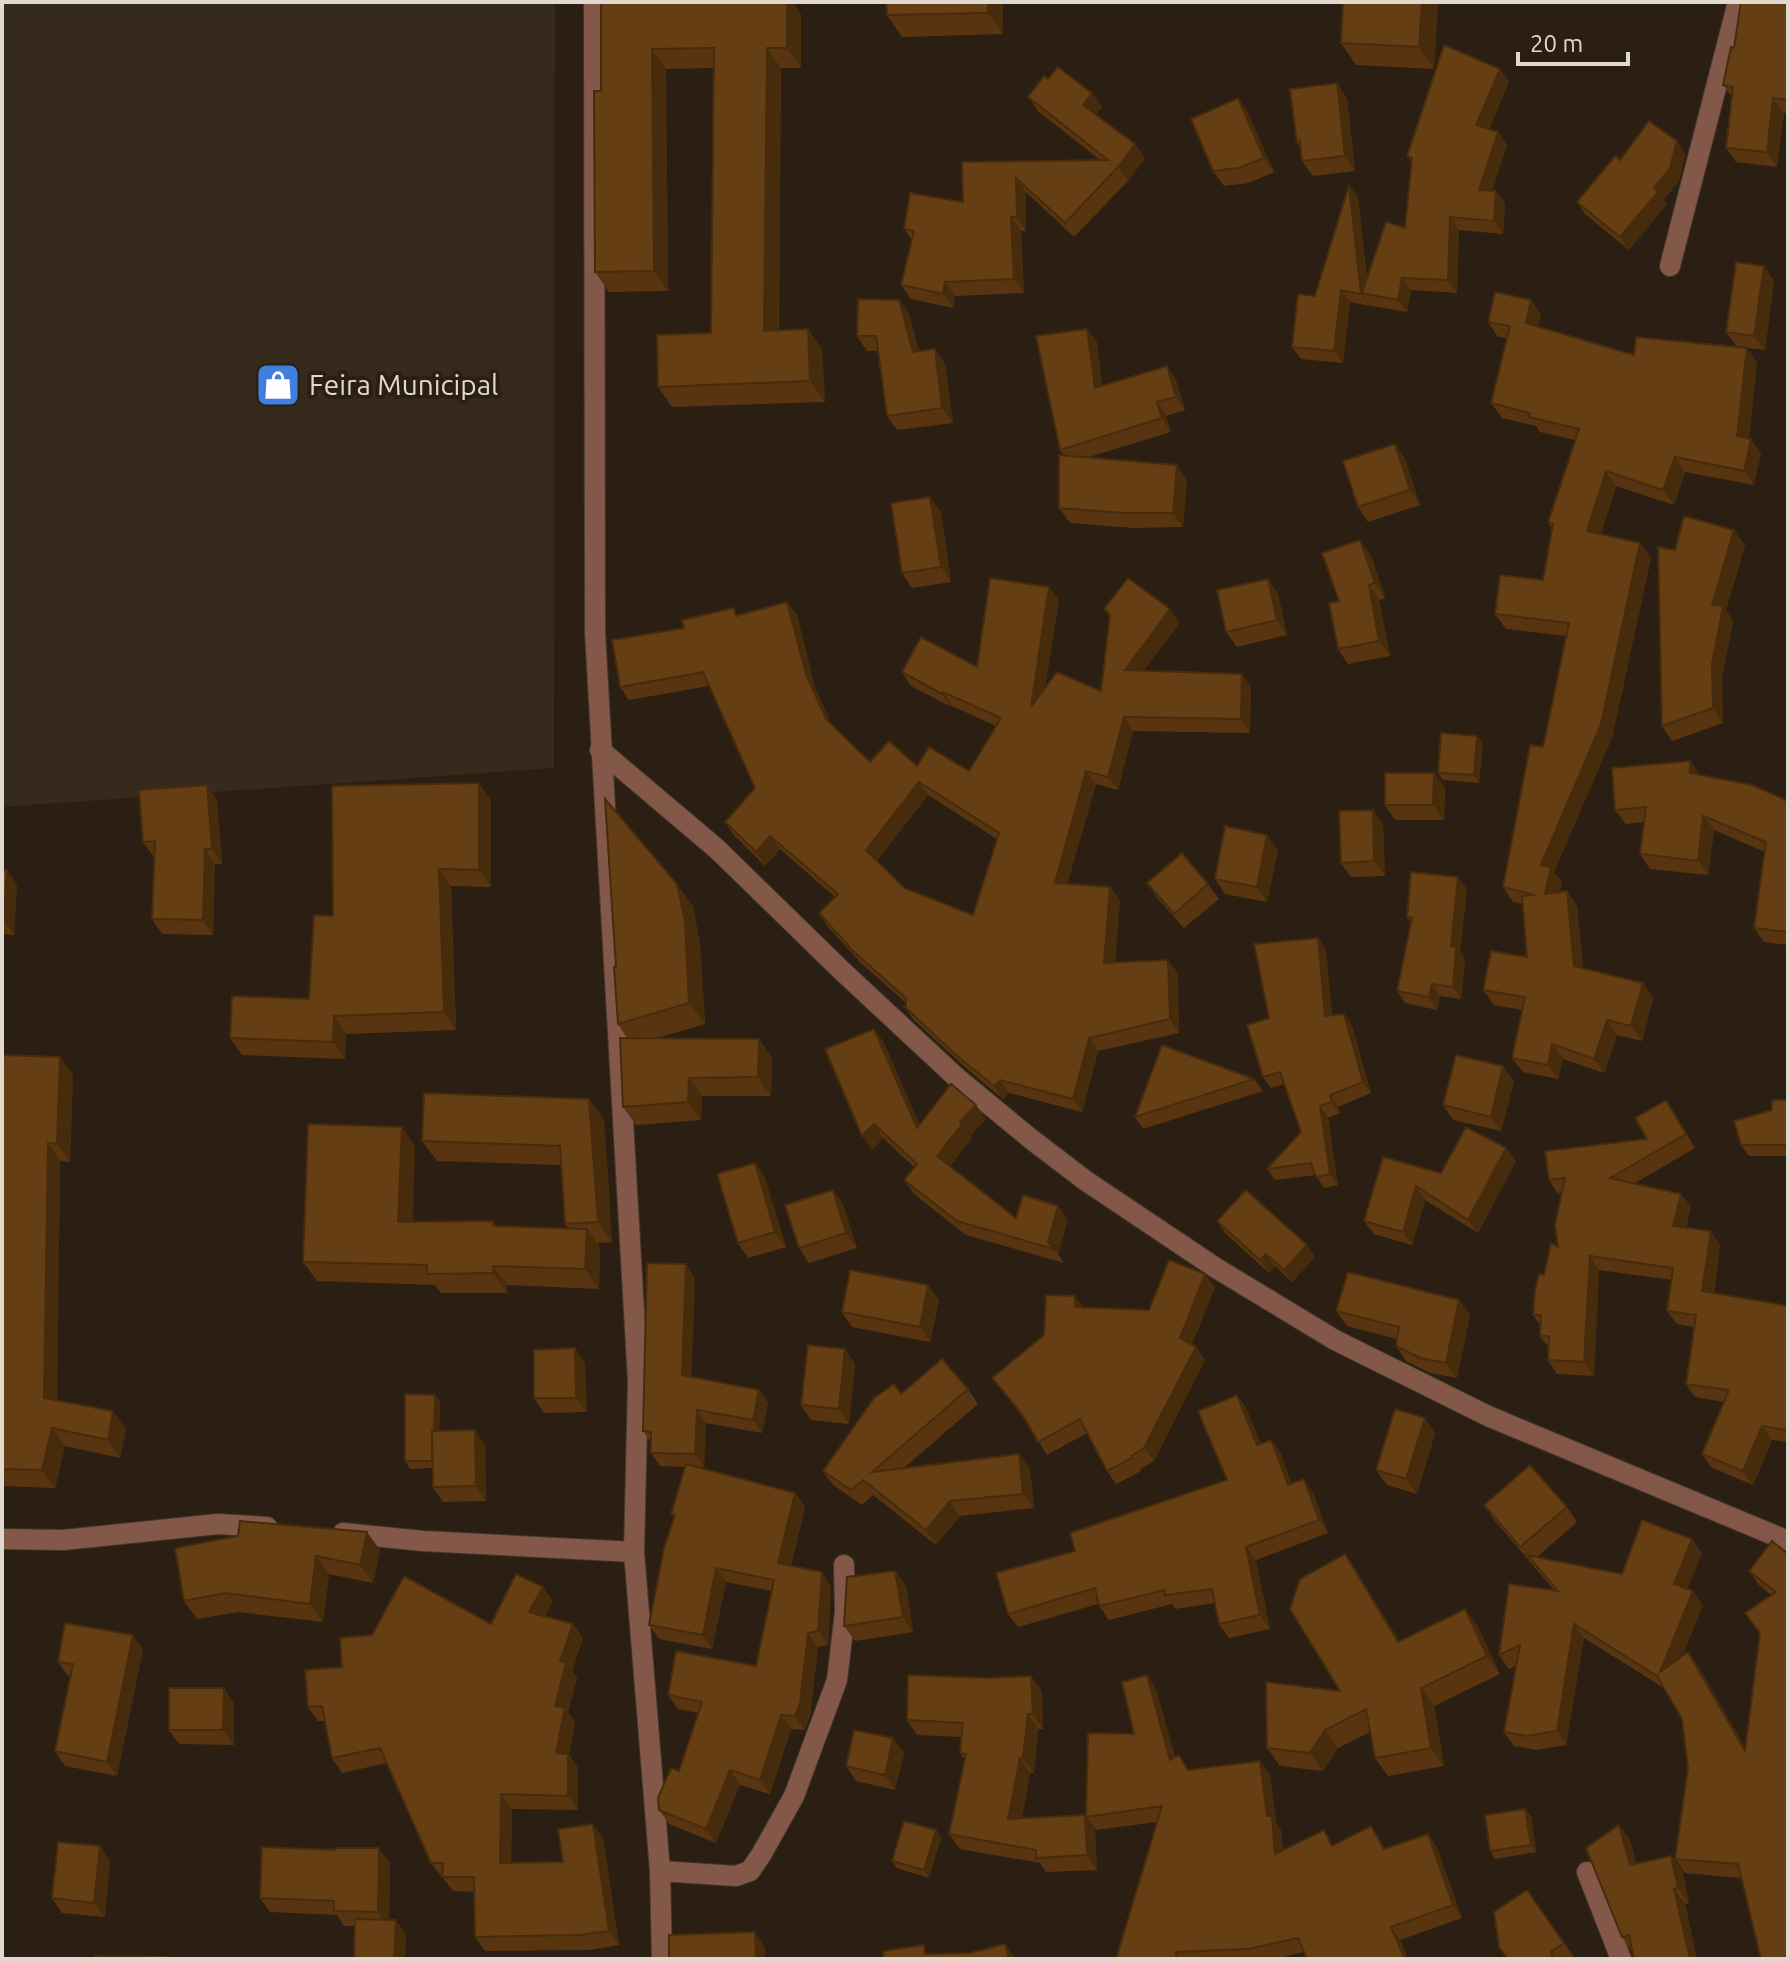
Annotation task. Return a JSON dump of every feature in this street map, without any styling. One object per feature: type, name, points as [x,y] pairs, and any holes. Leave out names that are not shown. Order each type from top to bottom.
[{"type":"street","points":[[594,2],[595,632],[638,1381],[634,1552],[660,1871],[662,1959]]},
{"type":"street","points":[[1670,266],[1738,2]]},
{"type":"street","points":[[600,750],[717,849],[840,969],[970,1088],[1086,1181],[1216,1268],[1335,1340],[1488,1416],[1788,1541]]},
{"type":"street","points":[[2,1539],[63,1540],[218,1524],[285,1528]]},
{"type":"street","points":[[316,1530],[423,1541],[634,1552]]},
{"type":"street","points":[[660,1871],[736,1876],[750,1871],[761,1855],[794,1796],[837,1680],[845,1612],[844,1565]]},
{"type":"street","points":[[1587,1872],[1621,1959]]},
{"type":"shaded area","name":"Feira Municipal","points":[[2,2],[555,2],[554,768],[2,807]]},
{"type":"building","points":[[601,2],[787,2],[787,48],[767,48],[764,331],[808,329],[810,381],[658,387],[657,335],[711,333],[714,48],[652,49],[654,271],[595,272],[594,91],[601,91]]},
{"type":"building","points":[[886,2],[988,2],[988,13],[887,15]]},
{"type":"building","points":[[1343,2],[1422,2],[1419,47],[1341,43]]},
{"type":"building","points":[[1741,2],[1788,2],[1788,100],[1773,98],[1767,152],[1726,148],[1733,87],[1723,85],[1731,47],[1734,48]]},
{"type":"building","points":[[1444,45],[1500,69],[1476,125],[1498,132],[1479,190],[1496,191],[1494,221],[1450,217],[1448,280],[1402,278],[1398,300],[1362,293],[1386,222],[1405,228],[1412,158],[1407,156]]},
{"type":"building","points":[[1058,67],[1092,93],[1083,105],[1135,144],[1118,167],[1065,223],[1016,178],[1017,217],[1011,217],[1014,279],[945,282],[943,294],[901,285],[914,231],[904,229],[910,193],[963,202],[962,162],[1108,160],[1028,97],[1044,76],[1048,79]]},
{"type":"building","points":[[1337,83],[1345,156],[1302,161],[1290,89]]},
{"type":"building","points":[[1238,98],[1264,158],[1239,168],[1213,171],[1191,119]]},
{"type":"building","points":[[1649,121],[1677,141],[1670,168],[1654,188],[1659,191],[1620,237],[1577,202],[1615,156],[1620,160]]},
{"type":"building","points":[[1349,185],[1361,294],[1341,290],[1334,351],[1292,347],[1298,294],[1315,296]]},
{"type":"building","points":[[1736,262],[1764,266],[1754,336],[1726,332]]},
{"type":"building","points":[[1495,292],[1531,300],[1526,323],[1634,355],[1636,337],[1747,348],[1737,436],[1751,439],[1744,471],[1675,457],[1663,490],[1606,471],[1587,531],[1640,543],[1601,724],[1541,865],[1551,867],[1545,894],[1567,891],[1574,966],[1643,983],[1631,1026],[1607,1020],[1594,1059],[1552,1044],[1548,1065],[1512,1058],[1525,997],[1483,990],[1491,951],[1527,957],[1522,896],[1535,895],[1503,887],[1530,745],[1543,747],[1569,623],[1495,614],[1500,575],[1543,580],[1553,524],[1548,522],[1579,429],[1529,417],[1530,413],[1491,403],[1510,326],[1488,322]]},
{"type":"building","points":[[858,299],[899,300],[913,352],[935,349],[942,408],[887,416],[876,336],[857,336]]},
{"type":"building","points":[[1087,329],[1095,388],[1167,366],[1176,397],[1157,402],[1162,418],[1060,450],[1036,336]]},
{"type":"building","points":[[1395,444],[1410,490],[1358,507],[1343,461]]},
{"type":"building","points":[[1059,455],[1177,465],[1173,513],[1059,508]]},
{"type":"building","points":[[930,497],[941,567],[902,573],[891,503]]},
{"type":"building","points":[[1684,516],[1734,530],[1712,605],[1723,606],[1712,664],[1713,708],[1662,726],[1658,547],[1675,550]]},
{"type":"building","points":[[1360,540],[1375,583],[1369,585],[1379,641],[1338,649],[1329,603],[1339,601],[1322,553]]},
{"type":"building","points":[[990,578],[1049,587],[1031,707],[1057,672],[1101,691],[1110,614],[1104,609],[1128,578],[1170,609],[1125,670],[1242,674],[1241,719],[1124,717],[1108,777],[1086,771],[1055,883],[1110,887],[1104,963],[1168,960],[1170,1019],[1089,1038],[1073,1099],[1000,1080],[994,1086],[904,1006],[906,998],[852,950],[819,913],[838,894],[770,836],[756,852],[725,822],[755,788],[703,672],[620,687],[612,640],[684,628],[682,620],[734,608],[736,616],[787,602],[806,674],[826,719],[870,762],[889,741],[917,766],[929,747],[969,771],[1001,718],[942,694],[902,672],[921,637],[977,667]],"holes":[[[919,782],[999,833],[973,915],[904,888],[866,850]]]},
{"type":"building","points":[[1268,579],[1277,620],[1226,632],[1217,590]]},
{"type":"building","points":[[1441,733],[1477,736],[1474,775],[1438,773]]},
{"type":"building","points":[[1690,761],[1690,773],[1752,785],[1788,801],[1788,932],[1754,928],[1766,842],[1703,816],[1698,861],[1640,854],[1646,807],[1615,810],[1612,768]]},
{"type":"building","points":[[1385,773],[1434,773],[1433,805],[1385,805]]},
{"type":"building","points":[[479,783],[479,870],[439,869],[444,1012],[334,1016],[333,1042],[230,1038],[232,996],[309,999],[314,915],[333,916],[332,786]]},
{"type":"building","points":[[207,785],[212,849],[205,849],[203,920],[152,919],[155,841],[143,842],[139,790]]},
{"type":"building","points":[[605,799],[677,884],[685,922],[689,1003],[618,1024],[616,967]]},
{"type":"building","points":[[1373,810],[1374,861],[1341,863],[1339,811]]},
{"type":"building","points":[[1225,826],[1267,835],[1257,887],[1215,879]]},
{"type":"building","points":[[1182,853],[1208,884],[1174,914],[1147,883]]},
{"type":"building","points":[[2,870],[7,870],[4,920],[2,920]]},
{"type":"building","points":[[1411,872],[1458,877],[1451,946],[1456,947],[1453,987],[1432,984],[1429,997],[1397,991],[1412,918],[1407,917]]},
{"type":"building","points":[[1318,938],[1325,1016],[1344,1014],[1363,1082],[1330,1095],[1332,1102],[1320,1106],[1330,1174],[1316,1177],[1311,1163],[1267,1169],[1301,1132],[1280,1072],[1263,1077],[1247,1025],[1269,1018],[1254,944]]},
{"type":"building","points":[[874,1029],[917,1128],[951,1084],[976,1105],[937,1156],[1016,1218],[1023,1195],[1058,1206],[1048,1242],[1054,1249],[957,1221],[904,1180],[917,1164],[874,1124],[862,1136],[825,1049]]},
{"type":"building","points":[[620,1038],[759,1039],[758,1077],[689,1078],[688,1102],[623,1107]]},
{"type":"building","points":[[1162,1045],[1254,1079],[1135,1117]]},
{"type":"building","points":[[2,1055],[60,1057],[57,1144],[48,1143],[44,1398],[113,1411],[108,1440],[52,1428],[42,1470],[2,1469]]},
{"type":"building","points":[[1456,1055],[1503,1066],[1491,1117],[1443,1105]]},
{"type":"building","points":[[424,1093],[589,1099],[598,1222],[565,1224],[560,1146],[422,1141]]},
{"type":"building","points":[[1666,1100],[1686,1134],[1610,1178],[1681,1194],[1673,1226],[1711,1231],[1702,1291],[1788,1306],[1788,1430],[1762,1426],[1743,1471],[1702,1454],[1729,1390],[1686,1384],[1696,1315],[1667,1311],[1673,1268],[1590,1256],[1584,1362],[1548,1360],[1549,1336],[1540,1336],[1541,1315],[1533,1315],[1539,1274],[1544,1275],[1551,1243],[1558,1247],[1555,1225],[1565,1178],[1549,1180],[1545,1151],[1647,1139],[1635,1118]]},
{"type":"building","points":[[1772,1100],[1788,1100],[1788,1145],[1741,1145],[1734,1121],[1772,1110]]},
{"type":"building","points":[[308,1124],[402,1127],[398,1222],[493,1221],[493,1226],[587,1229],[585,1269],[493,1266],[493,1273],[427,1274],[427,1265],[303,1262]]},
{"type":"building","points":[[1466,1127],[1506,1148],[1468,1220],[1416,1186],[1403,1232],[1364,1221],[1383,1157],[1441,1173]]},
{"type":"building","points":[[755,1163],[775,1232],[738,1243],[717,1174]]},
{"type":"building","points":[[833,1190],[846,1233],[799,1248],[785,1205]]},
{"type":"building","points":[[1246,1190],[1307,1245],[1284,1270],[1266,1254],[1260,1260],[1217,1221]]},
{"type":"building","points":[[1169,1260],[1205,1274],[1180,1338],[1196,1347],[1144,1448],[1107,1471],[1080,1419],[1038,1442],[1022,1414],[992,1378],[1044,1335],[1046,1295],[1075,1296],[1075,1307],[1149,1310]]},
{"type":"building","points":[[647,1263],[686,1264],[682,1375],[759,1390],[753,1420],[697,1410],[695,1454],[651,1453],[651,1432],[643,1431]]},
{"type":"building","points":[[850,1270],[928,1285],[920,1327],[842,1312]]},
{"type":"building","points":[[1348,1272],[1459,1300],[1446,1363],[1420,1358],[1396,1346],[1399,1327],[1336,1311]]},
{"type":"building","points":[[808,1345],[845,1349],[839,1409],[801,1405]]},
{"type":"building","points":[[575,1348],[576,1398],[534,1398],[534,1350]]},
{"type":"building","points":[[942,1359],[968,1389],[872,1472],[1019,1454],[1023,1494],[950,1501],[926,1530],[863,1480],[851,1490],[823,1471],[874,1398],[894,1384],[901,1394]]},
{"type":"building","points":[[405,1394],[435,1395],[432,1461],[405,1461]]},
{"type":"building","points":[[1237,1395],[1257,1445],[1271,1440],[1288,1485],[1304,1479],[1319,1520],[1246,1547],[1260,1615],[1219,1624],[1212,1589],[1165,1595],[1165,1590],[1099,1606],[1095,1588],[1008,1614],[996,1573],[1075,1551],[1070,1533],[1227,1480],[1198,1411]]},
{"type":"building","points":[[1395,1409],[1425,1418],[1406,1479],[1376,1470]]},
{"type":"building","points":[[475,1430],[476,1486],[433,1487],[432,1431]]},
{"type":"building","points":[[686,1464],[795,1493],[778,1563],[822,1572],[818,1631],[808,1633],[800,1703],[795,1716],[781,1715],[760,1780],[730,1770],[706,1829],[659,1810],[658,1798],[671,1768],[679,1771],[702,1702],[668,1695],[676,1651],[756,1666],[774,1580],[716,1568],[703,1635],[649,1625],[664,1548],[675,1515],[671,1514]]},
{"type":"building","points":[[1530,1465],[1567,1507],[1520,1547],[1484,1505]]},
{"type":"building","points":[[1642,1520],[1692,1539],[1674,1584],[1693,1591],[1660,1672],[1688,1652],[1745,1751],[1760,1633],[1745,1613],[1776,1592],[1749,1571],[1772,1541],[1788,1554],[1788,1959],[1761,1959],[1738,1864],[1675,1859],[1688,1768],[1682,1719],[1657,1676],[1574,1624],[1557,1731],[1527,1736],[1504,1732],[1520,1645],[1499,1655],[1509,1584],[1558,1591],[1527,1555],[1622,1574]]},
{"type":"building","points":[[240,1521],[367,1532],[360,1565],[316,1556],[310,1604],[225,1593],[184,1601],[175,1548],[238,1536]]},
{"type":"building","points":[[1345,1554],[1398,1642],[1465,1609],[1487,1656],[1421,1688],[1431,1748],[1375,1758],[1366,1709],[1325,1730],[1310,1753],[1267,1748],[1266,1682],[1340,1691],[1290,1609],[1300,1579]]},
{"type":"building","points":[[895,1571],[903,1617],[844,1626],[847,1577]]},
{"type":"building","points":[[516,1574],[543,1587],[529,1612],[573,1624],[560,1661],[566,1663],[555,1706],[565,1708],[556,1753],[568,1754],[568,1796],[501,1794],[500,1863],[563,1862],[558,1829],[593,1824],[609,1931],[579,1935],[475,1937],[474,1877],[442,1877],[443,1863],[431,1863],[380,1748],[332,1758],[322,1706],[308,1707],[305,1670],[342,1667],[340,1638],[372,1635],[404,1576],[491,1624]]},
{"type":"building","points":[[65,1623],[133,1635],[107,1762],[55,1751],[73,1664],[58,1662]]},
{"type":"building","points":[[908,1675],[1031,1676],[1033,1714],[1028,1714],[1023,1758],[1020,1758],[1008,1819],[1085,1815],[1087,1855],[1036,1858],[1036,1850],[949,1834],[966,1754],[960,1753],[963,1723],[907,1720]]},
{"type":"building","points":[[1147,1675],[1170,1760],[1179,1755],[1188,1770],[1260,1761],[1267,1816],[1272,1816],[1275,1854],[1324,1830],[1332,1846],[1371,1826],[1384,1849],[1428,1834],[1453,1905],[1391,1927],[1405,1959],[1307,1959],[1298,1938],[1249,1949],[1176,1952],[1176,1959],[1116,1959],[1162,1806],[1086,1817],[1088,1733],[1134,1734],[1122,1682]]},
{"type":"building","points":[[169,1688],[224,1688],[223,1730],[169,1730]]},
{"type":"building","points":[[854,1730],[893,1738],[885,1775],[846,1766]]},
{"type":"building","points":[[1525,1809],[1531,1845],[1490,1851],[1485,1815]]},
{"type":"building","points":[[904,1821],[936,1830],[924,1870],[892,1861]]},
{"type":"building","points":[[1619,1825],[1630,1865],[1671,1856],[1678,1888],[1674,1889],[1690,1959],[1634,1959],[1629,1935],[1622,1937],[1586,1848]]},
{"type":"building","points":[[58,1842],[100,1846],[94,1903],[52,1898]]},
{"type":"building","points":[[262,1847],[379,1848],[378,1912],[334,1911],[334,1901],[260,1898]]},
{"type":"building","points":[[1527,1890],[1564,1943],[1551,1952],[1553,1959],[1508,1959],[1499,1947],[1494,1912]]},
{"type":"building","points":[[355,1919],[396,1920],[394,1959],[354,1959]]},
{"type":"building","points":[[755,1932],[756,1959],[669,1959],[669,1935]]},
{"type":"building","points":[[1005,1944],[1009,1959],[884,1959],[883,1951],[924,1945],[925,1954],[970,1953]]},
{"type":"building","points":[[95,1956],[165,1957],[185,1959],[95,1959]]},
{"type":"place","name":"Feira Municipal","points":[[278,385]]}]
